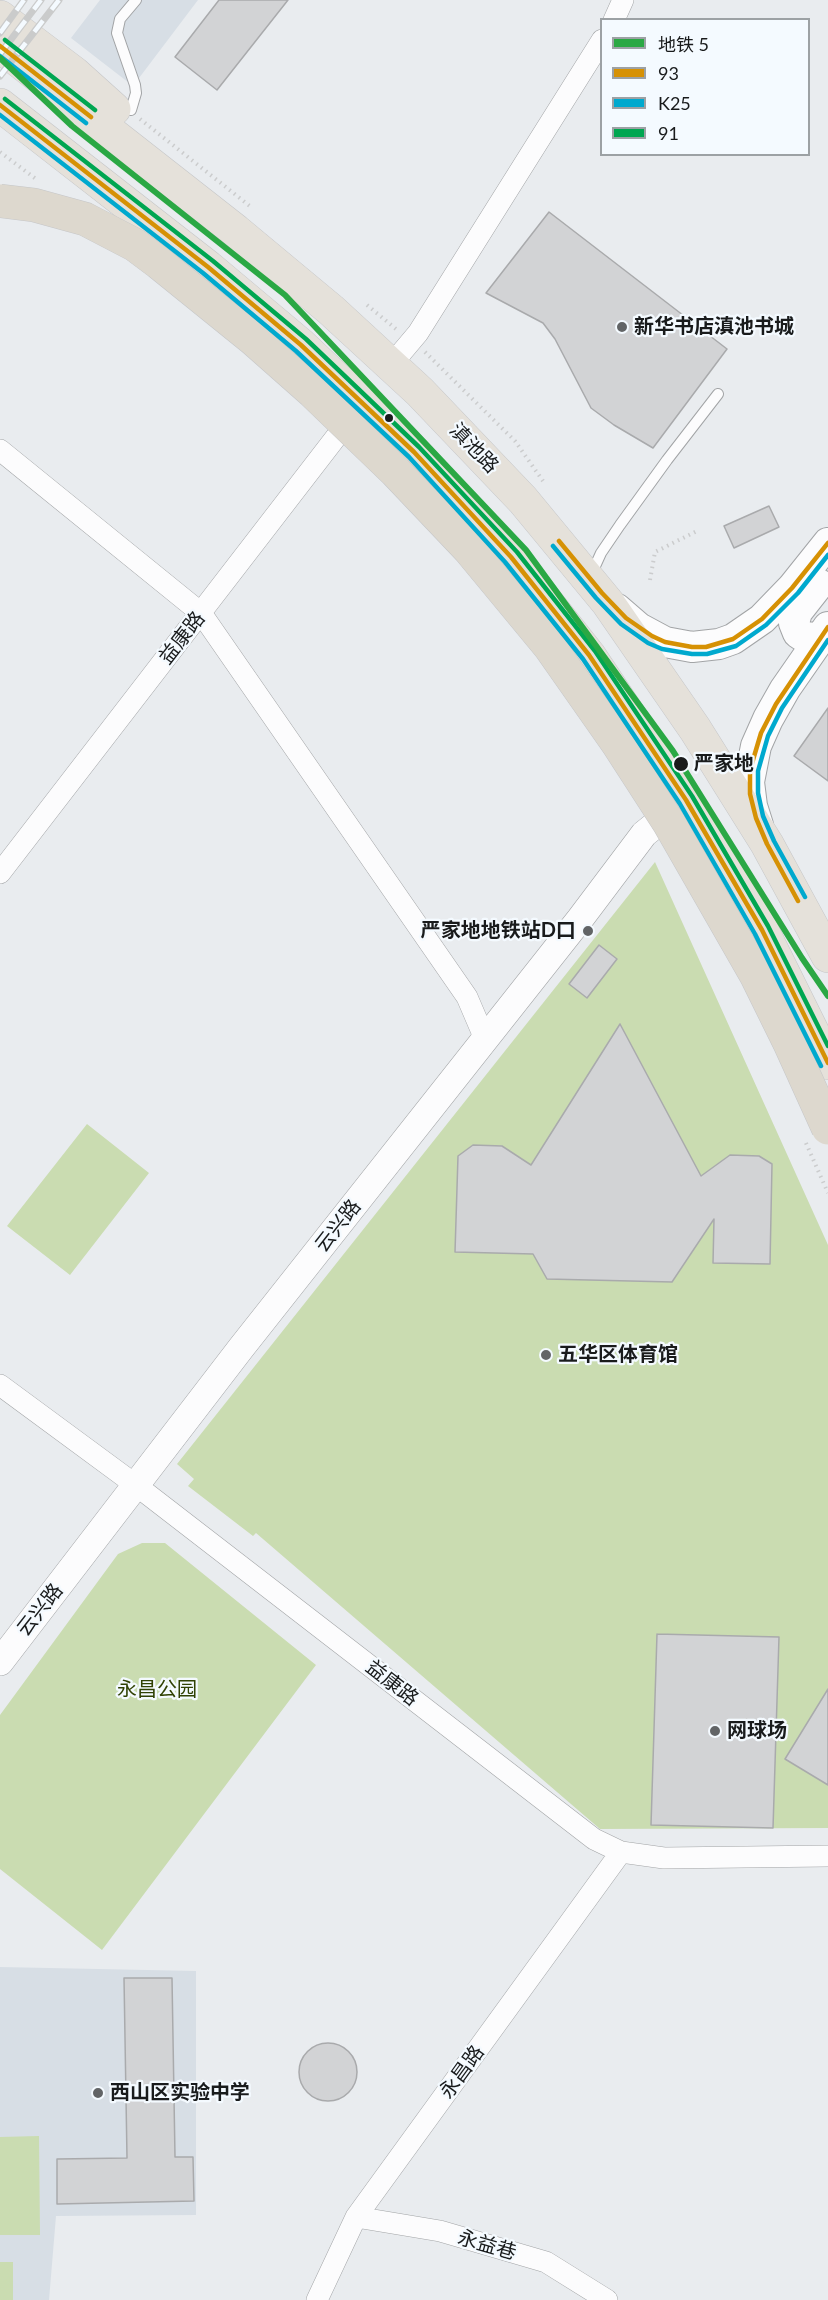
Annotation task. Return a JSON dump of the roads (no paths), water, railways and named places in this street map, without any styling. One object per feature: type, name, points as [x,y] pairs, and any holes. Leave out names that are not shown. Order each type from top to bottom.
[{"type":"highway","points":[[0,201],[34,205],[85,219],[135,245],[159,262],[253,339],[327,405],[415,490],[469,549],[519,607],[562,663],[669,823],[752,967],[790,1044],[816,1134]]},
{"type":"main road","points":[[0,17],[74,73],[102,98],[236,231]]},
{"type":"main road","name":"滇池路","points":[[0,46],[236,231],[324,304],[391,365],[505,480],[589,578],[638,644],[696,729],[767,844],[828,956]]},
{"type":"main road","points":[[0,105],[208,267],[301,345],[363,402],[465,505],[533,582],[589,655],[686,800],[762,930],[828,1063]]},
{"type":"main road","points":[[0,130],[208,267]]},
{"type":"main road","points":[[589,578],[626,618],[652,636],[679,646],[706,647],[734,639],[762,619],[784,597],[828,543]]},
{"type":"main road","points":[[825,631],[810,639],[804,638],[798,633],[794,623],[797,612],[828,572]]},
{"type":"main road","points":[[767,844],[756,818],[750,794],[753,758],[761,733],[776,704],[825,631]]},
{"type":"street","points":[[615,18],[623,0]]},
{"type":"street","points":[[391,365],[421,327],[600,42]]},
{"type":"street","name":"益康路","points":[[0,873],[363,402]]},
{"type":"street","points":[[0,450],[201,613],[467,997],[485,1039]]},
{"type":"street","name":"云兴路","points":[[0,1662],[644,834],[686,800]]},
{"type":"street","name":"益康路","points":[[0,1385],[137,1486],[594,1839],[621,1852],[664,1858],[828,1856]]},
{"type":"street","name":"永昌路","points":[[317,2300],[356,2217],[621,1852]]},
{"type":"street","name":"永益巷","points":[[356,2217],[440,2231],[546,2262],[607,2300]]},
{"type":"lane","points":[[131,110],[136,93],[135,85],[117,33],[120,19],[136,0]]},
{"type":"lane","points":[[589,578],[601,553],[718,394]]},
{"type":"railway","points":[[0,33],[24,0]]},
{"type":"railway","points":[[0,54],[41,0]]},
{"type":"railway","points":[[0,76],[59,0]]},
{"type":"metro line","name":"5","points":[[0,58],[72,126],[285,295],[526,550],[673,751],[828,996]]},
{"type":"place","name":"新华书店滇池书城","points":[[622,327]]},
{"type":"place","name":"严家地","points":[[681,764]]},
{"type":"place","name":"严家地地铁站D口","points":[[588,931]]},
{"type":"place","name":"五华区体育馆","points":[[546,1355]]},
{"type":"place","name":"网球场","points":[[715,1731]]},
{"type":"place","name":"西山区实验中学","points":[[98,2093]]},
{"type":"park label","name":"永昌公园","points":[[157,1690]]}]
